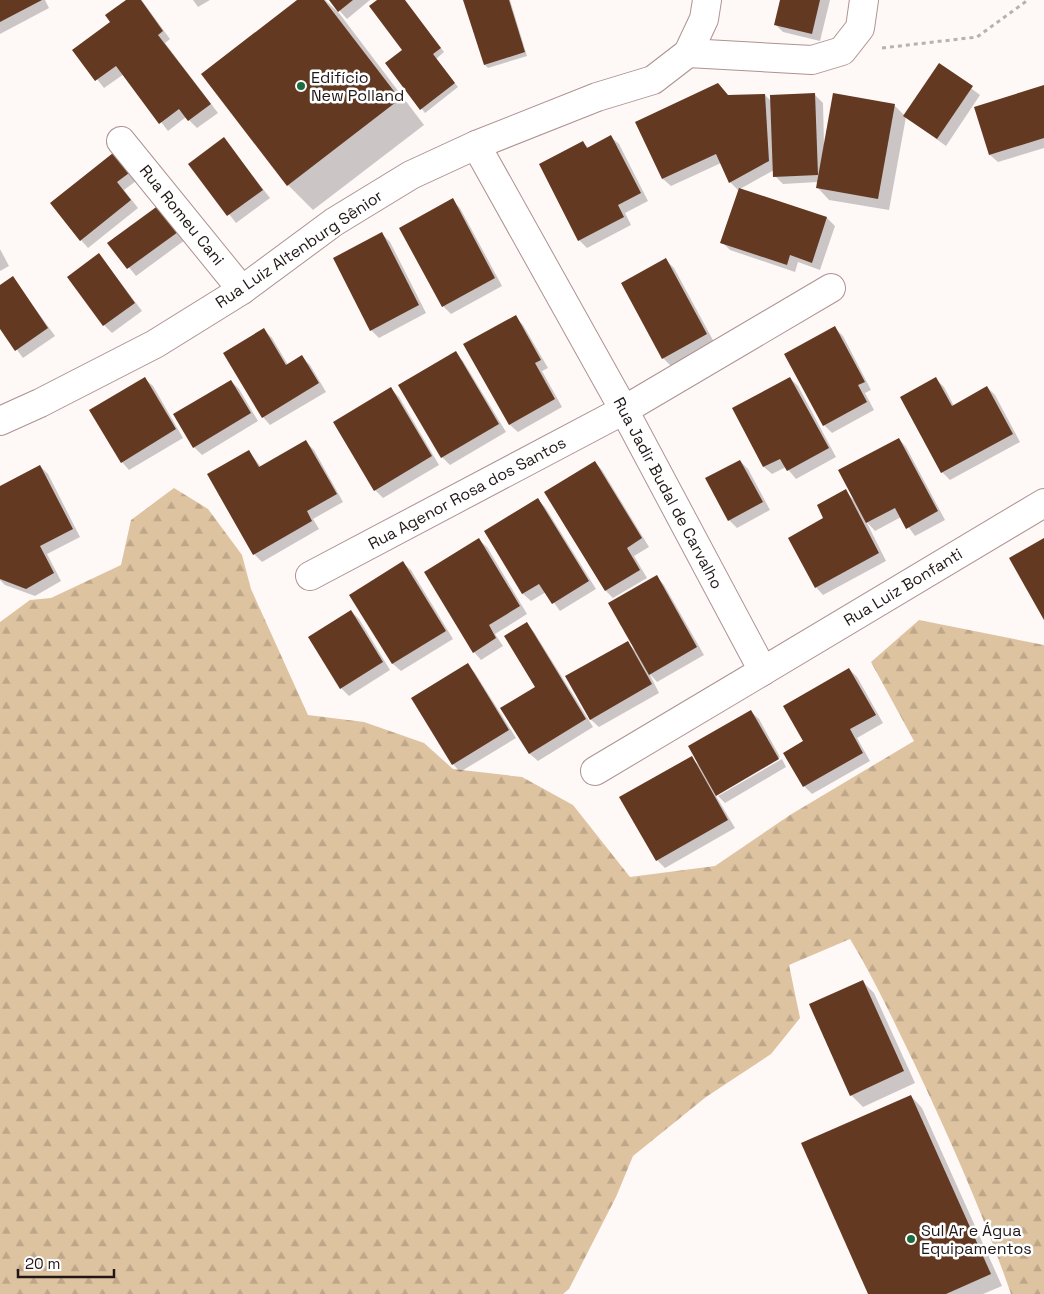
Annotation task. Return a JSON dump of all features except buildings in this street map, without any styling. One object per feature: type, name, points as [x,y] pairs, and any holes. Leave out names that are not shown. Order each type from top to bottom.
[{"type":"street","name":"Rua Luiz Altenburg Sênior","points":[[0,421],[40,404],[155,344],[242,290],[334,222],[411,175],[476,145],[597,97],[653,80],[688,53],[704,19],[707,0]]},
{"type":"street","points":[[688,53],[812,60],[842,51],[860,28],[864,0]]},
{"type":"street","name":"Rua Romeu Cani","points":[[121,141],[242,290]]},
{"type":"street","name":"Rua Jadir Budal de Carvalho","points":[[476,145],[624,410],[763,671]]},
{"type":"street","name":"Rua Agenor Rosa dos Santos","points":[[310,576],[624,410],[831,288]]},
{"type":"street","name":"Rua Luiz Bonfanti","points":[[763,671],[1044,503]]},
{"type":"street","points":[[595,772],[763,671]]},
{"type":"path","points":[[884,48],[977,37],[1028,0]]},
{"type":"green space","points":[[174,488],[208,509],[242,555],[251,589],[308,715],[364,722],[424,743],[453,769],[522,777],[573,805],[630,877],[715,866],[790,815],[914,741],[871,662],[919,620],[1044,645],[1044,1294],[1011,1294],[978,1207],[942,1123],[868,970],[850,939],[789,965],[800,1018],[771,1054],[706,1097],[633,1156],[616,1197],[569,1289],[563,1294],[0,1294],[0,622],[30,600],[51,598],[121,565],[131,520]]},
{"type":"place","name":"Edifício New Polland","points":[[301,86]]},
{"type":"place","name":"Sul Ar e Água Equipamentos","points":[[911,1239]]}]
